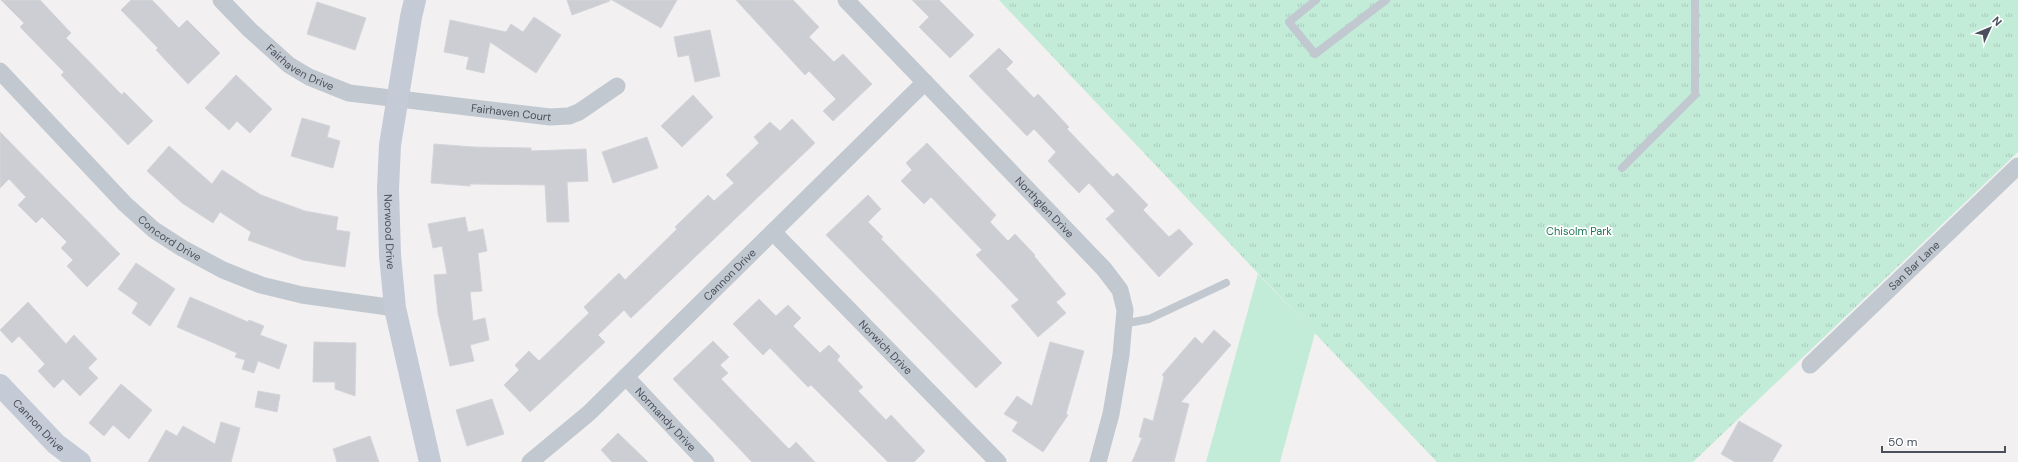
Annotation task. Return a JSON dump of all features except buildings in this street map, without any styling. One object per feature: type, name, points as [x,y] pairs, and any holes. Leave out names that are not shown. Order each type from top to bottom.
[{"type":"main road","name":"Norwood Drive","points":[[415,0],[390,145],[388,189],[390,255],[395,308],[430,462]]},
{"type":"main road","name":"Cannon Drive","points":[[0,385],[56,444],[80,462]]},
{"type":"street","name":"Fairhaven Drive","points":[[221,0],[250,30],[289,65],[309,77],[349,93],[397,98]]},
{"type":"street","name":"Northglen Drive","points":[[846,0],[1104,269],[1120,290],[1125,310],[1121,355],[1111,414],[1098,462]]},
{"type":"street","name":"Concord Drive","points":[[0,71],[125,204],[154,230],[182,248],[223,270],[261,286],[302,295],[395,308]]},
{"type":"street","name":"Cannon Drive","points":[[530,462],[589,413],[925,82]]},
{"type":"street","name":"Fairhaven Court","points":[[397,98],[550,117],[569,116],[579,112],[618,86]]},
{"type":"street","name":"San Bar Lane","points":[[1810,365],[2018,166]]},
{"type":"street","name":"Norwich Drive","points":[[773,232],[998,462]]},
{"type":"street","name":"Normandy Drive","points":[[626,376],[706,462]]},
{"type":"lane","points":[[1316,0],[1289,22],[1315,54],[1386,0]]},
{"type":"lane","points":[[1622,168],[1695,95],[1693,1]]},
{"type":"lane","points":[[1124,324],[1149,319],[1226,283]]},
{"type":"green space","name":"Chisolm Park","points":[[999,0],[2018,0],[2018,152],[1693,462],[1437,462]]},
{"type":"green space","points":[[1258,274],[1315,333],[1280,462],[1206,462]]}]
